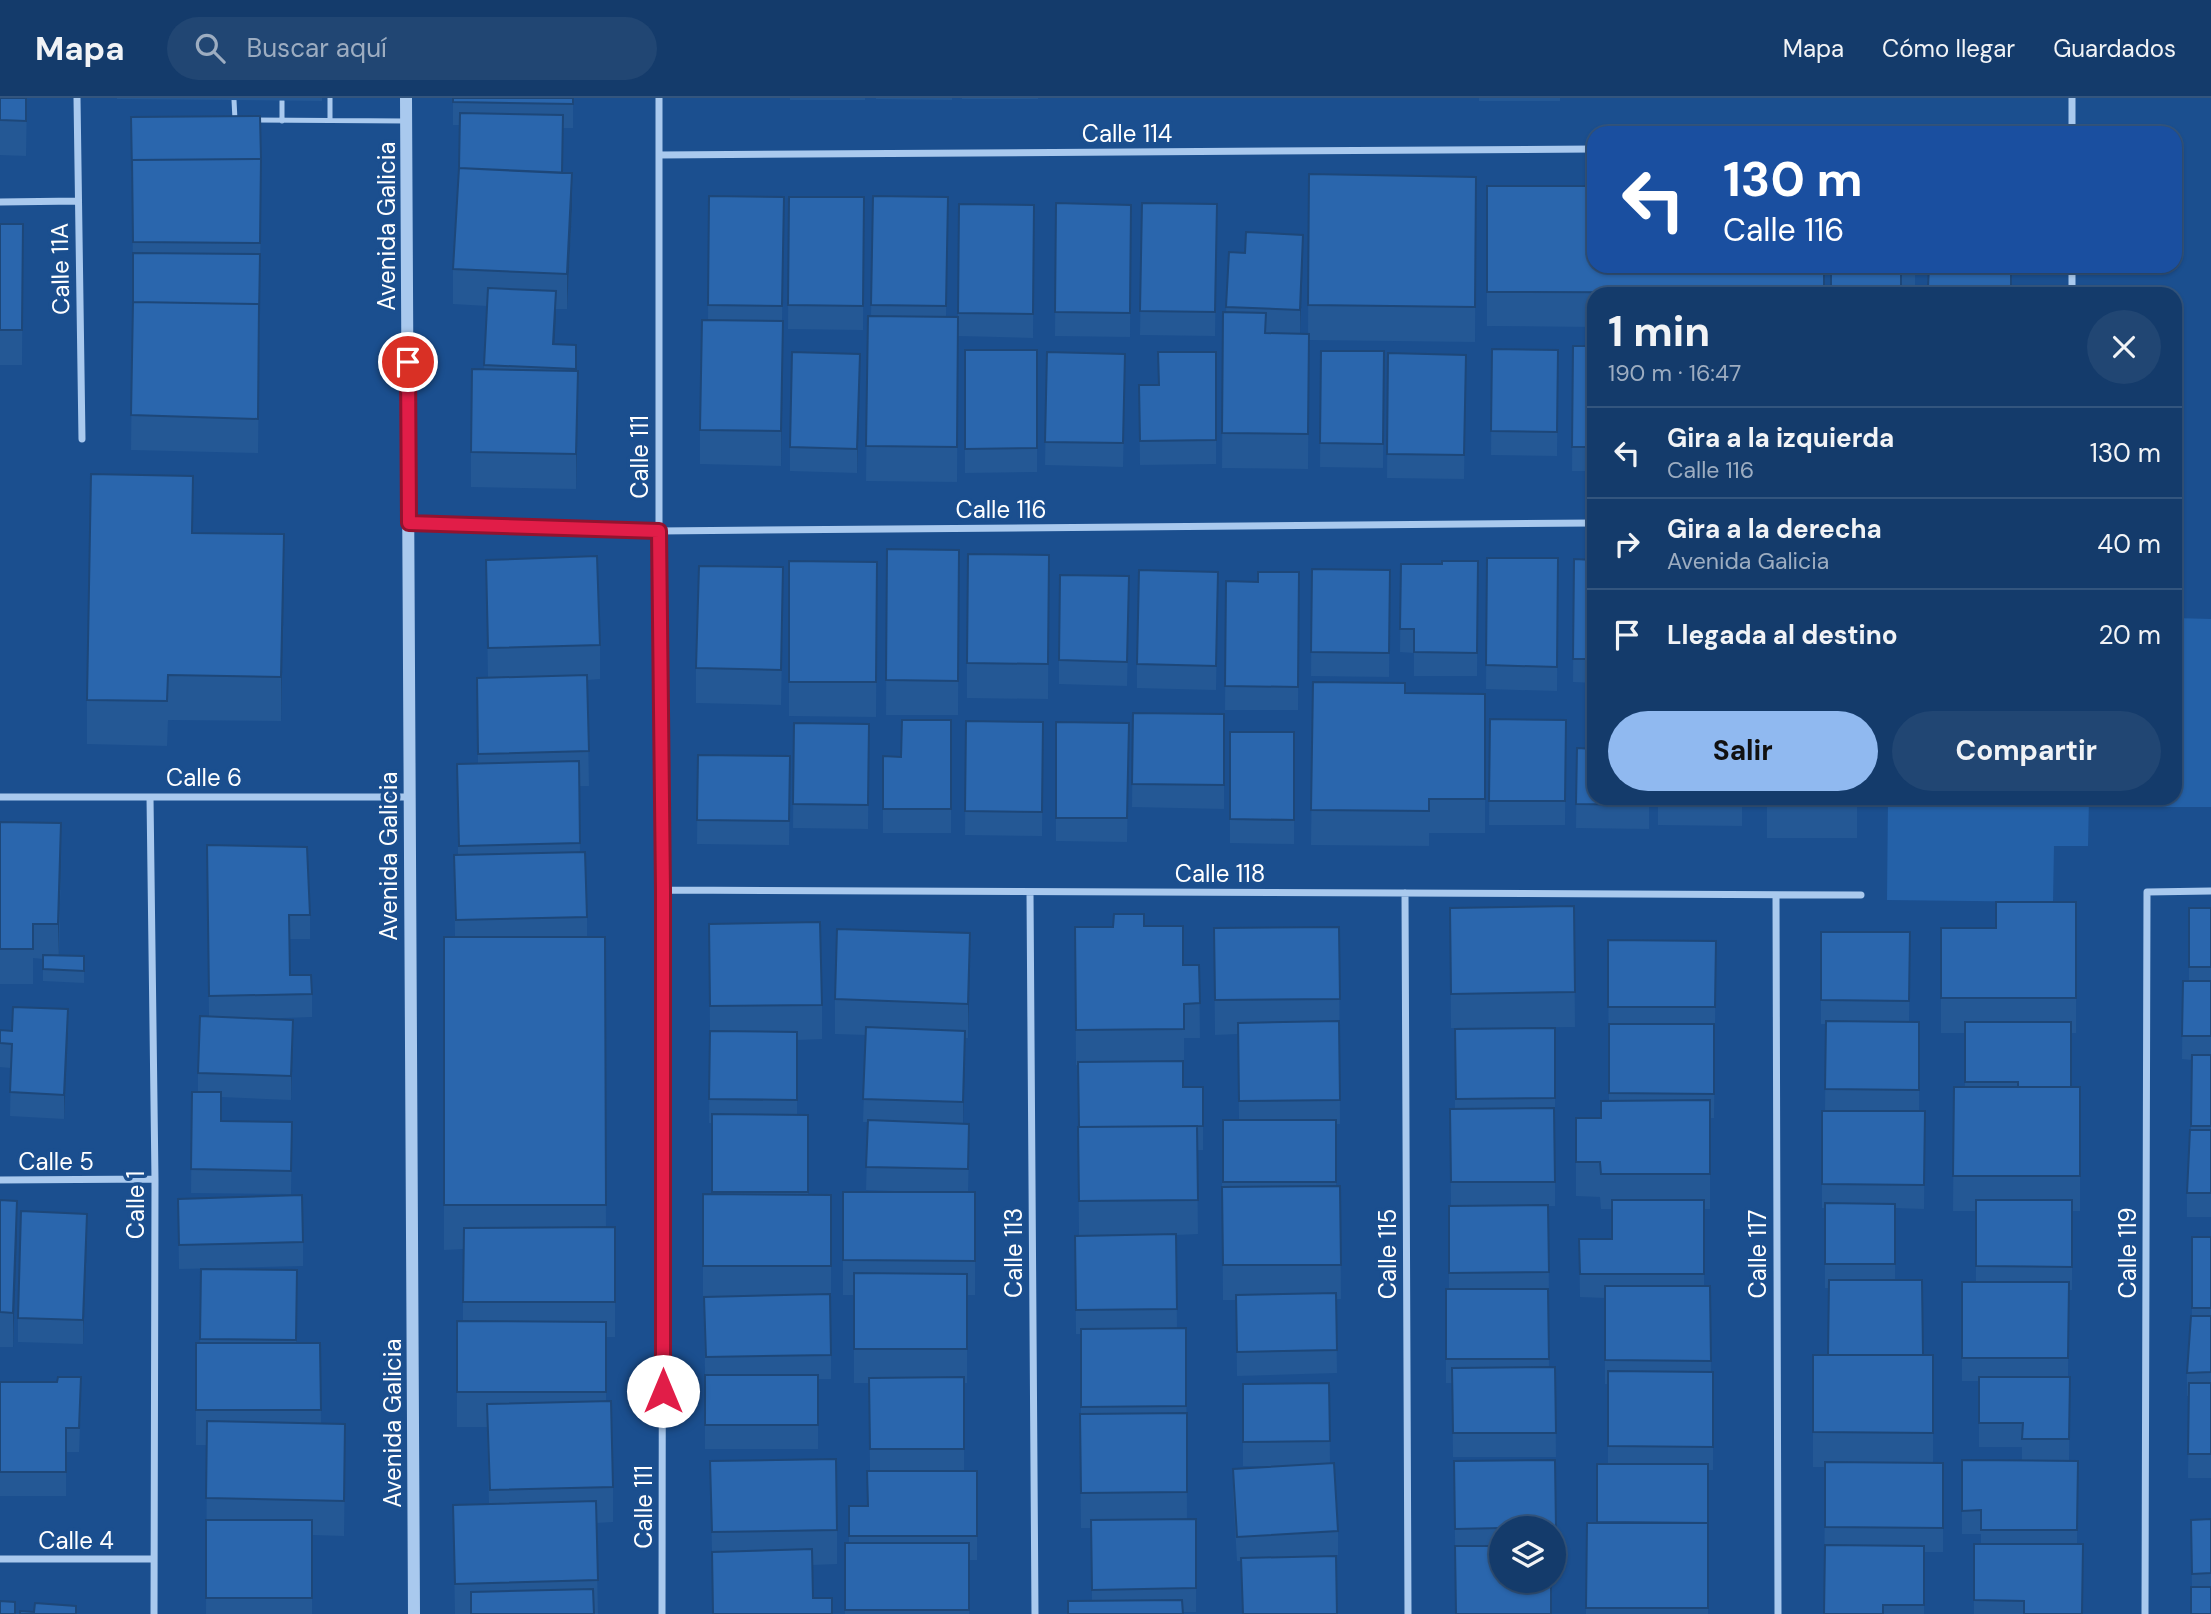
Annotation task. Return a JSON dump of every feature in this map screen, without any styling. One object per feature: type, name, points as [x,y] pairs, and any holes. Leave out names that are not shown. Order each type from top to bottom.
[{"type":"street","name":"Calle 11A","points":[[76,98],[82,439]]},
{"type":"street","name":"Avenida Galicia","points":[[406,98],[414,1614]]},
{"type":"street","name":"Calle 111","points":[[659,98],[663,1614]]},
{"type":"street","points":[[2072,126],[2073,98]]},
{"type":"street","name":"Calle 114","points":[[659,155],[1587,149]]},
{"type":"street","points":[[0,202],[78,201]]},
{"type":"street","name":"Calle 116","points":[[409,523],[659,531],[1587,523]]},
{"type":"street","name":"Calle 6","points":[[0,797],[408,797]]},
{"type":"street","name":"Calle 1","points":[[150,797],[155,1179],[154,1614]]},
{"type":"street","name":"Calle 118","points":[[663,890],[1861,895]]},
{"type":"street","name":"Calle 119","points":[[2145,1614],[2147,892],[2211,891]]},
{"type":"street","name":"Calle 113","points":[[1030,892],[1035,1614]]},
{"type":"street","name":"Calle 115","points":[[1405,893],[1408,1614]]},
{"type":"street","name":"Calle 117","points":[[1776,895],[1778,1614]]},
{"type":"street","name":"Calle 5","points":[[0,1181],[155,1179]]},
{"type":"street","name":"Calle 4","points":[[0,1559],[153,1559]]},
{"type":"lane","points":[[330,98],[330,120]]},
{"type":"lane","points":[[234,100],[234,120],[406,121]]},
{"type":"lane","points":[[282,101],[282,121]]},
{"type":"shaded area","points":[[2182,618],[2211,619],[2211,807],[2102,807],[2182,805]]},
{"type":"shaded area","points":[[1888,805],[2089,805],[2088,846],[2054,846],[2053,902],[1887,900]]},
{"type":"building","points":[[0,98],[26,98],[26,121],[0,120]]},
{"type":"building","points":[[453,98],[573,98],[573,104],[453,102]]},
{"type":"building","points":[[460,113],[563,115],[562,173],[459,168]]},
{"type":"building","points":[[260,116],[261,159],[132,160],[132,171],[131,117]]},
{"type":"building","points":[[261,159],[260,243],[133,242],[132,160]]},
{"type":"building","points":[[459,168],[572,173],[567,274],[453,269]]},
{"type":"building","points":[[1309,174],[1476,177],[1475,307],[1308,305]]},
{"type":"building","points":[[1487,186],[1587,186],[1587,273],[1824,273],[1824,287],[1587,287],[1587,292],[1487,292]]},
{"type":"building","points":[[709,196],[784,197],[782,306],[708,305]]},
{"type":"building","points":[[873,196],[948,197],[946,306],[871,305]]},
{"type":"building","points":[[789,197],[864,197],[863,306],[788,305]]},
{"type":"building","points":[[1056,203],[1131,205],[1130,313],[1055,312]]},
{"type":"building","points":[[1142,203],[1217,204],[1215,312],[1140,311]]},
{"type":"building","points":[[959,204],[1034,205],[1033,314],[958,313]]},
{"type":"building","points":[[0,224],[23,224],[22,330],[0,330]]},
{"type":"building","points":[[1246,232],[1303,235],[1300,310],[1226,307],[1229,252],[1245,253]]},
{"type":"building","points":[[133,253],[260,254],[259,315],[259,304],[133,302]]},
{"type":"building","points":[[1831,273],[1901,273],[1901,287],[1831,287]]},
{"type":"building","points":[[1929,273],[2011,273],[2011,287],[1928,287]]},
{"type":"building","points":[[488,288],[556,291],[553,344],[576,345],[576,369],[484,365]]},
{"type":"building","points":[[133,302],[259,304],[258,419],[131,415]]},
{"type":"building","points":[[1223,312],[1266,313],[1265,333],[1309,334],[1308,434],[1222,433]]},
{"type":"building","points":[[868,316],[958,317],[957,447],[866,446]]},
{"type":"building","points":[[702,320],[783,321],[781,431],[700,430]]},
{"type":"building","points":[[1573,346],[1587,346],[1587,447],[1572,447]]},
{"type":"building","points":[[1492,349],[1558,350],[1557,432],[1491,431]]},
{"type":"building","points":[[965,350],[1037,350],[1037,448],[965,449]]},
{"type":"building","points":[[1321,351],[1384,351],[1383,444],[1320,443]]},
{"type":"building","points":[[792,352],[860,354],[857,449],[790,447]]},
{"type":"building","points":[[1047,352],[1125,354],[1123,443],[1045,442]]},
{"type":"building","points":[[1158,352],[1216,352],[1216,440],[1140,441],[1139,385],[1159,385]]},
{"type":"building","points":[[1388,353],[1466,355],[1464,455],[1387,454]]},
{"type":"building","points":[[472,369],[578,371],[576,454],[471,452]]},
{"type":"building","points":[[91,474],[193,476],[192,533],[284,534],[281,677],[168,675],[167,701],[87,700]]},
{"type":"building","points":[[887,549],[959,550],[958,681],[886,680]]},
{"type":"building","points":[[968,554],[1049,555],[1048,664],[967,663]]},
{"type":"building","points":[[597,556],[600,645],[488,648],[486,560]]},
{"type":"building","points":[[1487,558],[1558,558],[1557,667],[1486,665]]},
{"type":"building","points":[[1574,559],[1587,560],[1587,659],[1573,659]]},
{"type":"building","points":[[789,561],[877,562],[876,682],[789,682]]},
{"type":"building","points":[[1442,561],[1478,561],[1477,653],[1414,652],[1414,629],[1400,629],[1401,564],[1442,564]]},
{"type":"building","points":[[699,566],[783,567],[781,670],[696,668]]},
{"type":"building","points":[[1312,569],[1390,570],[1389,653],[1311,652]]},
{"type":"building","points":[[1139,570],[1218,572],[1216,666],[1137,664]]},
{"type":"building","points":[[1258,572],[1299,572],[1298,687],[1225,686],[1226,581],[1258,582]]},
{"type":"building","points":[[1060,575],[1129,576],[1127,662],[1059,660]]},
{"type":"building","points":[[587,675],[589,751],[478,754],[477,678]]},
{"type":"building","points":[[1313,682],[1405,683],[1405,693],[1485,694],[1485,799],[1429,799],[1429,811],[1311,810]]},
{"type":"building","points":[[1133,713],[1224,714],[1224,785],[1132,784]]},
{"type":"building","points":[[1490,719],[1566,720],[1565,801],[1489,801]]},
{"type":"building","points":[[902,720],[951,720],[951,809],[883,809],[883,756],[901,757]]},
{"type":"building","points":[[966,721],[1043,722],[1042,812],[965,811]]},
{"type":"building","points":[[1056,722],[1129,723],[1127,818],[1056,818]]},
{"type":"building","points":[[794,723],[869,724],[868,805],[793,804]]},
{"type":"building","points":[[1230,732],[1294,732],[1294,820],[1230,819]]},
{"type":"building","points":[[1577,748],[1587,749],[1587,804],[1576,804]]},
{"type":"building","points":[[698,755],[790,756],[789,821],[697,820]]},
{"type":"building","points":[[579,761],[580,843],[459,846],[457,764]]},
{"type":"building","points":[[0,822],[61,823],[58,924],[33,924],[33,949],[0,949]]},
{"type":"building","points":[[207,845],[307,847],[310,915],[289,915],[290,975],[311,975],[312,994],[209,996]]},
{"type":"building","points":[[585,852],[587,917],[456,920],[454,855]]},
{"type":"building","points":[[1996,902],[2076,902],[2076,998],[1941,998],[1941,928],[1996,928]]},
{"type":"building","points":[[1574,906],[1575,992],[1451,994],[1450,908]]},
{"type":"building","points":[[2189,908],[2211,908],[2211,967],[2189,967]]},
{"type":"building","points":[[1114,914],[1144,914],[1144,926],[1183,926],[1183,965],[1199,965],[1200,1003],[1184,1004],[1184,1029],[1076,1030],[1075,927],[1113,927]]},
{"type":"building","points":[[820,922],[822,1005],[710,1006],[709,924]]},
{"type":"building","points":[[1339,927],[1340,999],[1215,1000],[1214,928]]},
{"type":"building","points":[[837,929],[970,933],[968,1004],[835,999]]},
{"type":"building","points":[[1821,932],[1910,932],[1909,1001],[1821,1000]]},
{"type":"building","points":[[444,937],[605,937],[606,1205],[444,1205]]},
{"type":"building","points":[[1608,940],[1716,941],[1715,1007],[1608,1007]]},
{"type":"building","points":[[43,955],[84,956],[84,971],[43,969]]},
{"type":"building","points":[[2183,981],[2211,981],[2211,1036],[2182,1036]]},
{"type":"building","points":[[13,1007],[68,1009],[64,1095],[10,1092],[12,1044],[0,1043],[0,1030],[12,1031]]},
{"type":"building","points":[[200,1016],[293,1020],[291,1076],[198,1073]]},
{"type":"building","points":[[1339,1021],[1340,1100],[1239,1101],[1238,1023]]},
{"type":"building","points":[[1826,1021],[1919,1022],[1919,1090],[1825,1089]]},
{"type":"building","points":[[1965,1022],[2071,1022],[2071,1087],[2018,1087],[2018,1082],[1965,1082]]},
{"type":"building","points":[[1609,1024],[1714,1024],[1714,1094],[1609,1093]]},
{"type":"building","points":[[866,1027],[965,1031],[963,1102],[863,1099]]},
{"type":"building","points":[[1555,1028],[1555,1098],[1456,1099],[1455,1029]]},
{"type":"building","points":[[710,1031],[797,1032],[797,1100],[709,1099]]},
{"type":"building","points":[[2192,1055],[2211,1055],[2211,1126],[2191,1126]]},
{"type":"building","points":[[1183,1061],[1183,1087],[1203,1087],[1203,1126],[1079,1127],[1078,1062]]},
{"type":"building","points":[[1954,1087],[2080,1087],[2080,1176],[1953,1176]]},
{"type":"building","points":[[192,1092],[221,1092],[221,1121],[292,1122],[291,1171],[191,1169]]},
{"type":"building","points":[[1710,1100],[1710,1174],[1601,1174],[1600,1162],[1576,1162],[1576,1118],[1601,1118],[1601,1101]]},
{"type":"building","points":[[1554,1108],[1555,1182],[1451,1182],[1450,1109]]},
{"type":"building","points":[[1822,1111],[1925,1111],[1924,1185],[1822,1184]]},
{"type":"building","points":[[712,1114],[808,1115],[808,1192],[712,1192]]},
{"type":"building","points":[[868,1120],[969,1124],[968,1169],[866,1167]]},
{"type":"building","points":[[1223,1120],[1336,1120],[1336,1182],[1223,1182]]},
{"type":"building","points":[[1197,1126],[1198,1200],[1079,1201],[1078,1127]]},
{"type":"building","points":[[2190,1130],[2211,1130],[2211,1193],[2187,1193]]},
{"type":"building","points":[[1340,1186],[1341,1265],[1223,1265],[1222,1187]]},
{"type":"building","points":[[843,1192],[975,1192],[975,1261],[843,1260]]},
{"type":"building","points":[[703,1194],[831,1195],[831,1266],[703,1266]]},
{"type":"building","points":[[302,1195],[303,1242],[179,1245],[178,1199]]},
{"type":"building","points":[[0,1200],[17,1201],[13,1313],[0,1312]]},
{"type":"building","points":[[1612,1200],[1704,1200],[1704,1274],[1580,1274],[1579,1239],[1612,1239]]},
{"type":"building","points":[[1976,1200],[2072,1200],[2072,1267],[1976,1266]]},
{"type":"building","points":[[1825,1203],[1895,1204],[1895,1264],[1825,1264]]},
{"type":"building","points":[[1548,1205],[1549,1272],[1449,1273],[1449,1206]]},
{"type":"building","points":[[21,1211],[87,1214],[83,1320],[18,1318]]},
{"type":"building","points":[[615,1227],[615,1302],[463,1302],[464,1228]]},
{"type":"building","points":[[1176,1234],[1177,1309],[1076,1310],[1075,1236]]},
{"type":"building","points":[[2192,1237],[2211,1237],[2211,1308],[2192,1308]]},
{"type":"building","points":[[201,1269],[297,1270],[296,1340],[200,1339]]},
{"type":"building","points":[[854,1273],[967,1274],[967,1349],[854,1349]]},
{"type":"building","points":[[1829,1280],[1922,1280],[1923,1355],[1828,1355]]},
{"type":"building","points":[[1962,1282],[2069,1282],[2068,1358],[1962,1358]]},
{"type":"building","points":[[1605,1286],[1710,1286],[1711,1361],[1605,1360]]},
{"type":"building","points":[[1446,1289],[1548,1289],[1549,1359],[1446,1359]]},
{"type":"building","points":[[1336,1293],[1337,1350],[1237,1352],[1236,1295]]},
{"type":"building","points":[[830,1294],[831,1355],[706,1357],[704,1297]]},
{"type":"building","points":[[2191,1316],[2211,1316],[2211,1372],[2187,1373]]},
{"type":"building","points":[[457,1321],[606,1322],[606,1392],[457,1392]]},
{"type":"building","points":[[1186,1328],[1186,1406],[1081,1407],[1081,1329]]},
{"type":"building","points":[[196,1343],[320,1343],[321,1410],[196,1410]]},
{"type":"building","points":[[1813,1355],[1933,1355],[1933,1433],[1813,1432]]},
{"type":"building","points":[[1555,1367],[1556,1433],[1453,1433],[1452,1368]]},
{"type":"building","points":[[1608,1371],[1713,1372],[1713,1447],[1608,1446]]},
{"type":"building","points":[[705,1375],[818,1375],[818,1425],[705,1425]]},
{"type":"building","points":[[58,1377],[81,1377],[79,1428],[66,1428],[66,1472],[0,1472],[0,1382],[57,1382]]},
{"type":"building","points":[[964,1377],[964,1449],[870,1449],[869,1378]]},
{"type":"building","points":[[1979,1377],[2070,1377],[2069,1439],[2022,1439],[2023,1423],[1979,1423]]},
{"type":"building","points":[[1329,1383],[1330,1441],[1243,1442],[1243,1384]]},
{"type":"building","points":[[2189,1383],[2211,1383],[2211,1454],[2188,1454]]},
{"type":"building","points":[[611,1401],[613,1487],[490,1490],[487,1404]]},
{"type":"building","points":[[1187,1413],[1187,1492],[1081,1493],[1080,1414]]},
{"type":"building","points":[[207,1421],[345,1424],[344,1501],[206,1498]]},
{"type":"building","points":[[836,1459],[837,1530],[712,1532],[710,1461]]},
{"type":"building","points":[[1555,1460],[1556,1516],[1489,1516],[1489,1528],[1455,1529],[1454,1461]]},
{"type":"building","points":[[1962,1460],[2078,1461],[2077,1530],[1981,1530],[1981,1510],[1962,1511]]},
{"type":"building","points":[[1825,1462],[1943,1463],[1943,1528],[1825,1527]]},
{"type":"building","points":[[1334,1463],[1338,1531],[1237,1537],[1233,1469]]},
{"type":"building","points":[[1597,1464],[1708,1464],[1708,1523],[1597,1522]]},
{"type":"building","points":[[867,1471],[977,1471],[977,1536],[849,1536],[849,1506],[868,1506]]},
{"type":"building","points":[[596,1501],[598,1580],[455,1584],[453,1505]]},
{"type":"building","points":[[1196,1519],[1196,1588],[1092,1590],[1091,1520]]},
{"type":"building","points":[[2211,1519],[2211,1573],[2192,1574],[2191,1520]]},
{"type":"building","points":[[206,1520],[312,1520],[312,1598],[206,1598]]},
{"type":"building","points":[[1587,1523],[1708,1523],[1708,1608],[1586,1608]]},
{"type":"building","points":[[845,1543],[969,1543],[969,1610],[845,1610]]},
{"type":"building","points":[[1974,1544],[2083,1544],[2082,1614],[2024,1614],[2024,1601],[1974,1600]]},
{"type":"building","points":[[1825,1545],[1924,1546],[1924,1605],[1883,1605],[1883,1614],[1824,1614]]},
{"type":"building","points":[[1455,1546],[1489,1546],[1489,1593],[1551,1593],[1551,1614],[1456,1614]]},
{"type":"building","points":[[812,1549],[813,1598],[832,1598],[832,1614],[713,1614],[712,1552]]},
{"type":"building","points":[[1336,1556],[1337,1614],[1243,1614],[1241,1558]]},
{"type":"building","points":[[2191,1587],[2211,1587],[2211,1614],[2191,1614]]},
{"type":"building","points":[[593,1589],[594,1614],[471,1614],[471,1592]]},
{"type":"building","points":[[1182,1600],[1183,1614],[1068,1614],[1068,1601]]},
{"type":"building","points":[[0,1601],[15,1602],[15,1614],[0,1614]]},
{"type":"building","points":[[35,1603],[76,1606],[76,1614],[20,1614],[20,1611],[34,1612]]},
{"type":"route","points":[[408,362],[409,523],[659,531],[663,890],[663,1391]]}]
